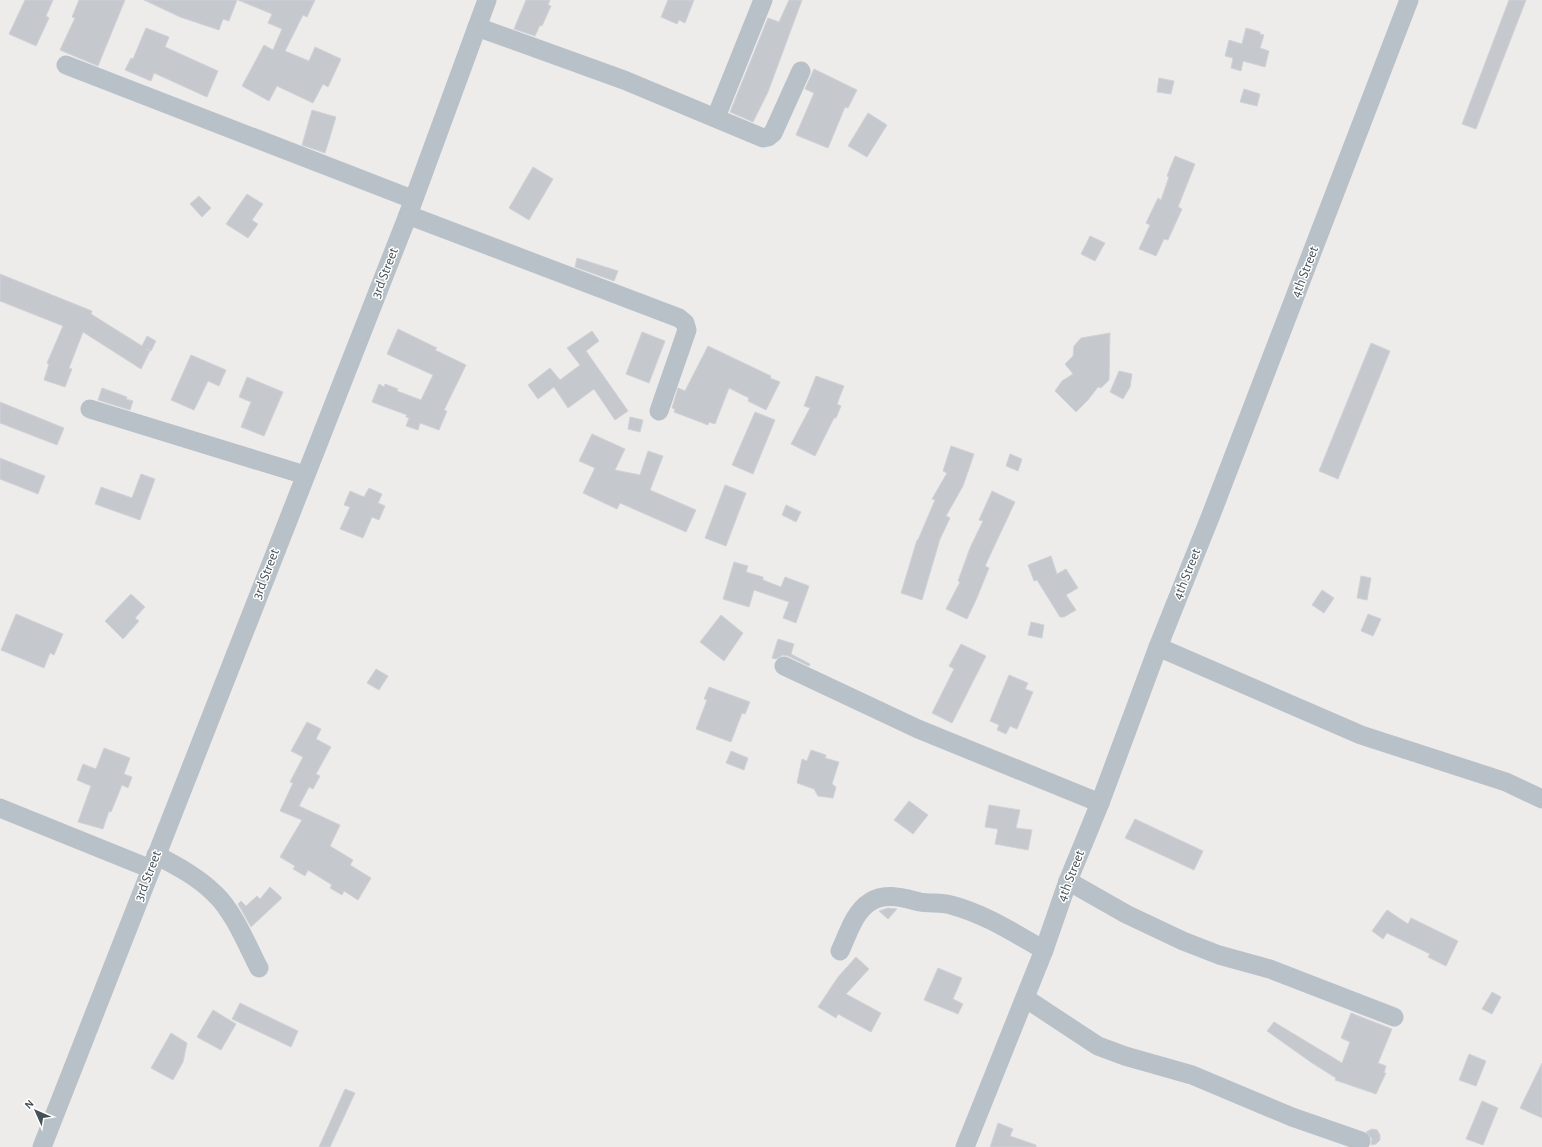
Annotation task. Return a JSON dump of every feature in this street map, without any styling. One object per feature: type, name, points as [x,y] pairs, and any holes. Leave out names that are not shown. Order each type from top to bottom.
[{"type":"street","name":"3rd Street","points":[[42,1147],[410,207],[487,0]]},
{"type":"street","points":[[716,118],[763,0]]},
{"type":"street","name":"4th Street","points":[[965,1147],[1044,950],[1068,881],[1100,803],[1158,647],[1214,508],[1409,0]]},
{"type":"street","points":[[477,27],[624,80],[764,138],[773,133],[802,71]]},
{"type":"street","points":[[66,65],[679,318],[684,323],[687,330],[659,411]]},
{"type":"street","points":[[90,409],[305,475]]},
{"type":"street","points":[[1158,647],[1361,735],[1506,782],[1542,799]]},
{"type":"street","points":[[784,666],[918,728],[1100,803]]},
{"type":"street","points":[[0,808],[154,862],[199,880],[217,895],[234,920],[259,968]]},
{"type":"street","points":[[1068,881],[1126,914],[1183,941],[1219,956],[1270,969],[1394,1017]]},
{"type":"street","points":[[840,951],[858,912],[870,902],[881,896],[892,896],[926,903],[948,904],[970,910],[997,923],[1044,950]]},
{"type":"street","points":[[1025,998],[1098,1046],[1125,1056],[1192,1075],[1292,1117],[1361,1142]]},
{"type":"building","points":[[25,0],[53,0],[46,16],[49,18],[36,46],[9,34]]},
{"type":"building","points":[[79,0],[125,0],[98,66],[60,50],[75,18],[72,17]]},
{"type":"building","points":[[144,0],[237,0],[229,21],[223,19],[219,30],[180,17]]},
{"type":"building","points":[[238,0],[315,0],[307,17],[303,15],[285,51],[309,61],[315,47],[341,59],[328,87],[323,84],[313,103],[277,86],[269,101],[242,86],[264,45],[273,50],[282,29],[268,23],[272,14]]},
{"type":"building","points":[[526,0],[550,0],[548,5],[551,6],[542,26],[540,25],[535,36],[514,29]]},
{"type":"building","points":[[668,0],[694,0],[685,23],[679,20],[677,24],[661,17]]},
{"type":"building","points":[[789,0],[802,0],[768,92],[753,122],[730,112],[768,18],[779,22]]},
{"type":"building","points":[[1509,0],[1526,0],[1476,129],[1462,124]]},
{"type":"building","points":[[146,28],[169,37],[165,47],[218,71],[207,97],[154,73],[151,81],[125,70],[131,58],[133,59]]},
{"type":"building","points":[[1246,28],[1260,32],[1260,34],[1264,35],[1260,48],[1269,51],[1265,67],[1243,61],[1241,71],[1231,68],[1233,58],[1225,56],[1229,40],[1242,44]]},
{"type":"building","points":[[814,69],[857,90],[848,108],[845,107],[828,148],[796,135],[814,93],[805,89]]},
{"type":"building","points":[[1159,78],[1174,81],[1171,94],[1157,92]]},
{"type":"building","points":[[1244,89],[1260,94],[1257,106],[1240,102]]},
{"type":"building","points":[[312,110],[336,117],[325,153],[302,145]]},
{"type":"building","points":[[868,113],[887,125],[867,157],[848,146]]},
{"type":"building","points":[[1175,156],[1195,164],[1178,207],[1182,209],[1168,240],[1164,239],[1156,256],[1139,249],[1150,225],[1146,223],[1158,198],[1161,200],[1169,177],[1167,176]]},
{"type":"building","points":[[533,167],[553,179],[529,220],[509,208]]},
{"type":"building","points":[[247,194],[263,204],[252,220],[258,224],[248,238],[226,224]]},
{"type":"building","points":[[199,196],[211,208],[202,217],[190,204]]},
{"type":"building","points":[[1090,236],[1105,243],[1095,261],[1081,254]]},
{"type":"building","points":[[577,258],[618,271],[614,281],[575,267]]},
{"type":"building","points":[[0,274],[92,311],[91,314],[142,346],[147,336],[156,341],[151,351],[146,349],[150,351],[141,369],[83,332],[69,368],[72,369],[65,387],[44,380],[49,364],[47,363],[63,326],[0,301]]},
{"type":"building","points":[[398,329],[437,348],[435,350],[466,365],[444,410],[447,411],[439,430],[420,423],[418,430],[406,426],[409,418],[406,417],[407,415],[372,402],[379,384],[384,387],[385,384],[398,389],[397,391],[421,400],[433,375],[387,354]]},
{"type":"building","points":[[592,331],[599,341],[586,351],[628,411],[615,420],[594,389],[568,408],[554,387],[538,399],[528,385],[550,368],[560,380],[580,365],[567,348]]},
{"type":"building","points":[[642,332],[665,341],[649,383],[626,374]]},
{"type":"building","points":[[1110,333],[1109,380],[1101,388],[1098,387],[1076,412],[1055,391],[1062,381],[1073,374],[1065,364],[1073,356],[1074,346],[1081,338]]},
{"type":"building","points":[[1371,343],[1390,351],[1338,479],[1319,471]]},
{"type":"building","points":[[708,346],[771,376],[770,378],[780,382],[766,410],[748,401],[749,398],[729,388],[715,424],[709,422],[708,425],[674,412],[675,409],[672,408],[678,388],[685,391]]},
{"type":"building","points":[[191,355],[226,370],[219,386],[208,381],[194,410],[171,400]]},
{"type":"building","points":[[1119,371],[1132,374],[1130,387],[1123,399],[1110,392]]},
{"type":"building","points":[[816,376],[844,386],[837,404],[841,406],[815,456],[791,444],[810,408],[804,406]]},
{"type":"building","points":[[247,377],[283,392],[264,436],[241,427],[251,402],[239,397]]},
{"type":"building","points":[[102,388],[127,397],[126,399],[133,401],[130,410],[98,400]]},
{"type":"building","points":[[0,402],[64,428],[57,445],[0,423]]},
{"type":"building","points":[[755,412],[775,420],[753,474],[732,465]]},
{"type":"building","points":[[630,417],[643,420],[640,432],[628,429]]},
{"type":"building","points":[[592,434],[625,449],[615,470],[640,475],[648,451],[663,456],[650,490],[696,510],[686,532],[620,503],[617,509],[583,493],[595,468],[579,461]]},
{"type":"building","points":[[951,446],[974,454],[963,486],[946,516],[950,518],[940,539],[922,600],[901,593],[917,540],[935,500],[932,499],[947,473],[943,471]]},
{"type":"building","points":[[1010,454],[1022,459],[1018,471],[1006,466]]},
{"type":"building","points":[[0,458],[45,476],[38,494],[0,479]]},
{"type":"building","points":[[141,474],[155,479],[140,520],[95,504],[101,487],[132,498]]},
{"type":"building","points":[[725,485],[746,493],[726,546],[705,538]]},
{"type":"building","points":[[369,488],[382,494],[378,503],[385,506],[379,520],[372,517],[363,538],[340,529],[350,507],[344,505],[350,491],[364,497]]},
{"type":"building","points":[[992,491],[1015,502],[985,566],[989,568],[967,619],[946,609],[960,582],[958,581],[970,548],[983,521],[979,520]]},
{"type":"building","points":[[786,505],[801,512],[796,522],[782,515]]},
{"type":"building","points":[[1051,556],[1057,574],[1066,569],[1078,588],[1066,595],[1076,610],[1064,617],[1060,617],[1037,580],[1034,581],[1028,565]]},
{"type":"building","points":[[734,562],[748,566],[746,572],[763,577],[763,580],[781,587],[785,577],[809,586],[796,623],[783,618],[789,602],[754,590],[749,607],[723,599]]},
{"type":"building","points":[[1361,576],[1371,578],[1367,600],[1357,598]]},
{"type":"building","points":[[1322,590],[1334,598],[1324,613],[1312,605]]},
{"type":"building","points":[[131,594],[145,607],[135,618],[139,621],[123,639],[105,621]]},
{"type":"building","points":[[16,614],[63,634],[54,655],[50,653],[44,668],[1,650]]},
{"type":"building","points":[[1368,614],[1381,619],[1373,636],[1361,631]]},
{"type":"building","points":[[721,615],[743,633],[724,661],[700,642]]},
{"type":"building","points":[[1031,622],[1044,625],[1042,638],[1028,635]]},
{"type":"building","points":[[778,639],[794,644],[791,654],[810,664],[809,666],[788,656],[783,655],[776,659],[772,658]]},
{"type":"building","points":[[961,644],[986,656],[952,723],[932,713],[954,669],[949,666]]},
{"type":"building","points":[[376,669],[388,676],[379,690],[367,683]]},
{"type":"building","points":[[1009,675],[1028,683],[1025,689],[1033,692],[1017,729],[1010,726],[1006,734],[997,730],[999,725],[990,721]]},
{"type":"building","points":[[709,687],[750,702],[745,714],[742,713],[731,742],[696,729],[707,700],[704,699]]},
{"type":"building","points":[[307,722],[321,729],[316,739],[331,747],[316,774],[320,776],[313,789],[309,787],[299,806],[340,825],[330,846],[353,860],[350,865],[371,878],[358,900],[344,891],[342,895],[330,888],[332,885],[308,870],[305,876],[293,869],[295,866],[280,857],[302,820],[280,811],[293,783],[290,782],[303,757],[291,751]]},
{"type":"building","points":[[104,748],[130,758],[124,774],[132,777],[128,788],[122,785],[111,812],[109,811],[103,829],[78,822],[91,786],[77,780],[83,764],[96,769]]},
{"type":"building","points":[[811,750],[826,755],[825,758],[839,762],[832,784],[836,787],[833,798],[818,796],[814,789],[797,783],[802,759],[807,761]]},
{"type":"building","points":[[731,751],[748,758],[744,770],[726,763]]},
{"type":"building","points":[[909,801],[928,815],[913,834],[894,820]]},
{"type":"building","points":[[989,805],[1020,810],[1016,828],[1032,830],[1028,850],[995,844],[998,829],[985,827]]},
{"type":"building","points":[[1135,819],[1203,851],[1194,870],[1125,838]]},
{"type":"building","points":[[270,887],[282,898],[251,927],[238,904],[241,901],[246,906],[257,896],[260,899]]},
{"type":"building","points":[[888,908],[897,909],[888,919],[879,911]]},
{"type":"building","points":[[1387,910],[1408,924],[1411,918],[1458,941],[1446,966],[1428,957],[1430,954],[1387,933],[1383,939],[1372,931]]},
{"type":"building","points":[[856,957],[869,969],[846,994],[881,1013],[871,1032],[838,1014],[836,1018],[818,1007],[838,977]]},
{"type":"building","points":[[938,968],[962,978],[953,999],[963,1004],[958,1014],[924,1000]]},
{"type":"building","points":[[1492,992],[1501,997],[1492,1014],[1482,1009]]},
{"type":"building","points":[[240,1003],[298,1031],[291,1047],[232,1019]]},
{"type":"building","points":[[213,1010],[236,1024],[221,1050],[197,1037]]},
{"type":"building","points":[[1351,1013],[1392,1029],[1378,1063],[1386,1066],[1384,1073],[1386,1073],[1376,1094],[1335,1080],[1336,1078],[1267,1031],[1274,1022],[1342,1063],[1350,1042],[1341,1038]]},
{"type":"building","points":[[171,1033],[187,1043],[183,1062],[173,1080],[151,1068]]},
{"type":"building","points":[[1469,1054],[1486,1061],[1476,1086],[1459,1080]]},
{"type":"building","points":[[1542,1063],[1542,1118],[1520,1108]]},
{"type":"building","points":[[345,1089],[355,1093],[330,1147],[319,1147]]},
{"type":"building","points":[[1482,1101],[1498,1108],[1483,1145],[1466,1139]]},
{"type":"building","points":[[998,1123],[1013,1129],[1010,1136],[1036,1145],[1036,1147],[990,1147]]},
{"type":"building","points":[[1372,1129],[1377,1130],[1380,1135],[1380,1140],[1376,1144],[1371,1145],[1372,1139],[1366,1132]]}]
